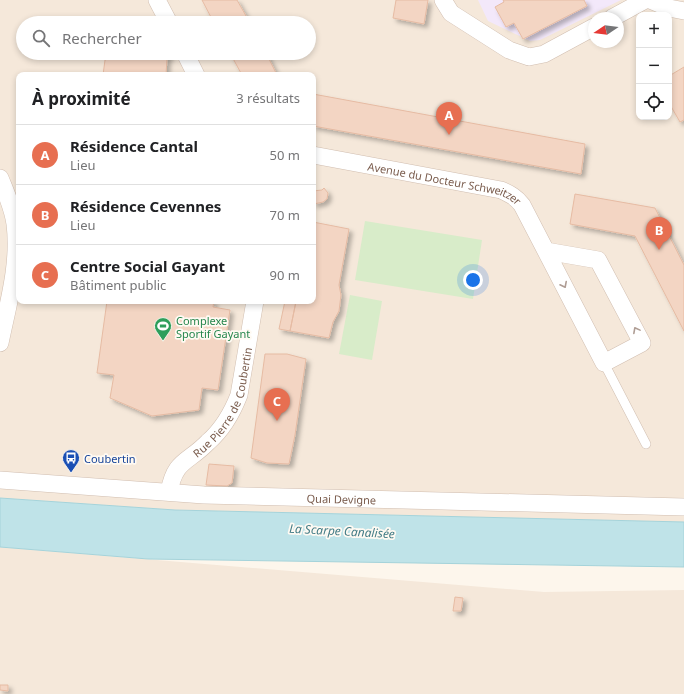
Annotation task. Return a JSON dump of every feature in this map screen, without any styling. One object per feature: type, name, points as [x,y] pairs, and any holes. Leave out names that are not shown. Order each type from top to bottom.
[{"type":"street","points":[[157,0],[165,16]]},
{"type":"street","points":[[443,0],[451,14],[519,55],[528,57],[544,54],[588,30]]},
{"type":"street","points":[[623,12],[645,0]]},
{"type":"street","points":[[650,0],[669,8],[684,11]]},
{"type":"street","points":[[188,60],[194,72]]},
{"type":"street","name":"Avenue du Docteur Schweitzer","points":[[316,156],[505,192],[516,198],[522,205],[604,363]]},
{"type":"street","points":[[0,178],[11,206],[15,224],[16,243],[13,277],[0,343]]},
{"type":"street","points":[[546,251],[598,260],[642,343],[604,363]]},
{"type":"street","name":"Rue Pierre de Coubertin","points":[[169,492],[174,472],[181,463],[207,444],[218,432],[234,406],[239,395],[254,304]]},
{"type":"street","name":"Quai Devigne","points":[[0,480],[219,496],[684,507]]},
{"type":"lane","points":[[604,363],[646,444]]},
{"type":"shaded area","points":[[0,0],[684,0],[684,522],[175,510],[0,498]]},
{"type":"shaded area","points":[[478,0],[621,0],[597,12],[588,12],[588,16],[540,40],[530,41],[488,21]]},
{"type":"shaded area","points":[[0,547],[544,592],[684,590],[684,694],[0,694]]},
{"type":"green space","points":[[365,221],[482,240],[473,299],[355,280]]},
{"type":"green space","points":[[350,295],[382,301],[372,360],[339,354]]},
{"type":"water","name":"La Scarpe Canalisée","points":[[0,498],[175,510],[684,522],[684,567],[148,559],[0,547]]},
{"type":"building","points":[[202,0],[237,0],[246,16],[210,16]]},
{"type":"building","points":[[396,0],[428,0],[424,24],[393,18]]},
{"type":"building","points":[[503,0],[584,0],[587,6],[523,39],[514,23],[506,27],[495,7],[504,2]]},
{"type":"building","points":[[105,60],[167,60],[166,72],[103,72]]},
{"type":"building","points":[[234,60],[270,60],[276,72],[240,72]]},
{"type":"building","points":[[684,67],[684,120],[680,122],[672,108],[672,74]]},
{"type":"building","points":[[316,95],[585,144],[581,174],[316,127]]},
{"type":"building","points":[[324,188],[328,193],[327,199],[323,202],[316,204],[316,191],[322,190]]},
{"type":"building","points":[[575,194],[655,208],[684,265],[684,331],[635,236],[570,224]]},
{"type":"building","points":[[316,223],[349,229],[339,285],[341,295],[339,311],[333,322],[329,338],[290,331],[295,304],[316,304]]},
{"type":"building","name":"Complexe Sportif Gayant","points":[[107,304],[214,304],[213,307],[230,310],[218,390],[202,388],[199,410],[152,416],[110,398],[114,375],[97,373]]},
{"type":"building","points":[[284,304],[296,304],[290,331],[279,329]]},
{"type":"building","points":[[265,354],[287,354],[306,359],[295,435],[289,464],[267,463],[251,458]]},
{"type":"building","points":[[209,464],[234,466],[232,483],[227,486],[206,485]]},
{"type":"building","points":[[455,597],[463,598],[461,611],[453,611]]},
{"type":"building","points":[[0,685],[8,685],[8,691],[0,690]]},
{"type":"place","name":"Résidence Cantal","points":[[449,135]]},
{"type":"place","name":"Résidence Cevennes","points":[[659,250]]},
{"type":"place","name":"Complexe Sportif Gayant","points":[[163,341]]},
{"type":"place","name":"Centre Social Gayant","points":[[277,421]]},
{"type":"place","name":"Coubertin","points":[[71,473]]}]
